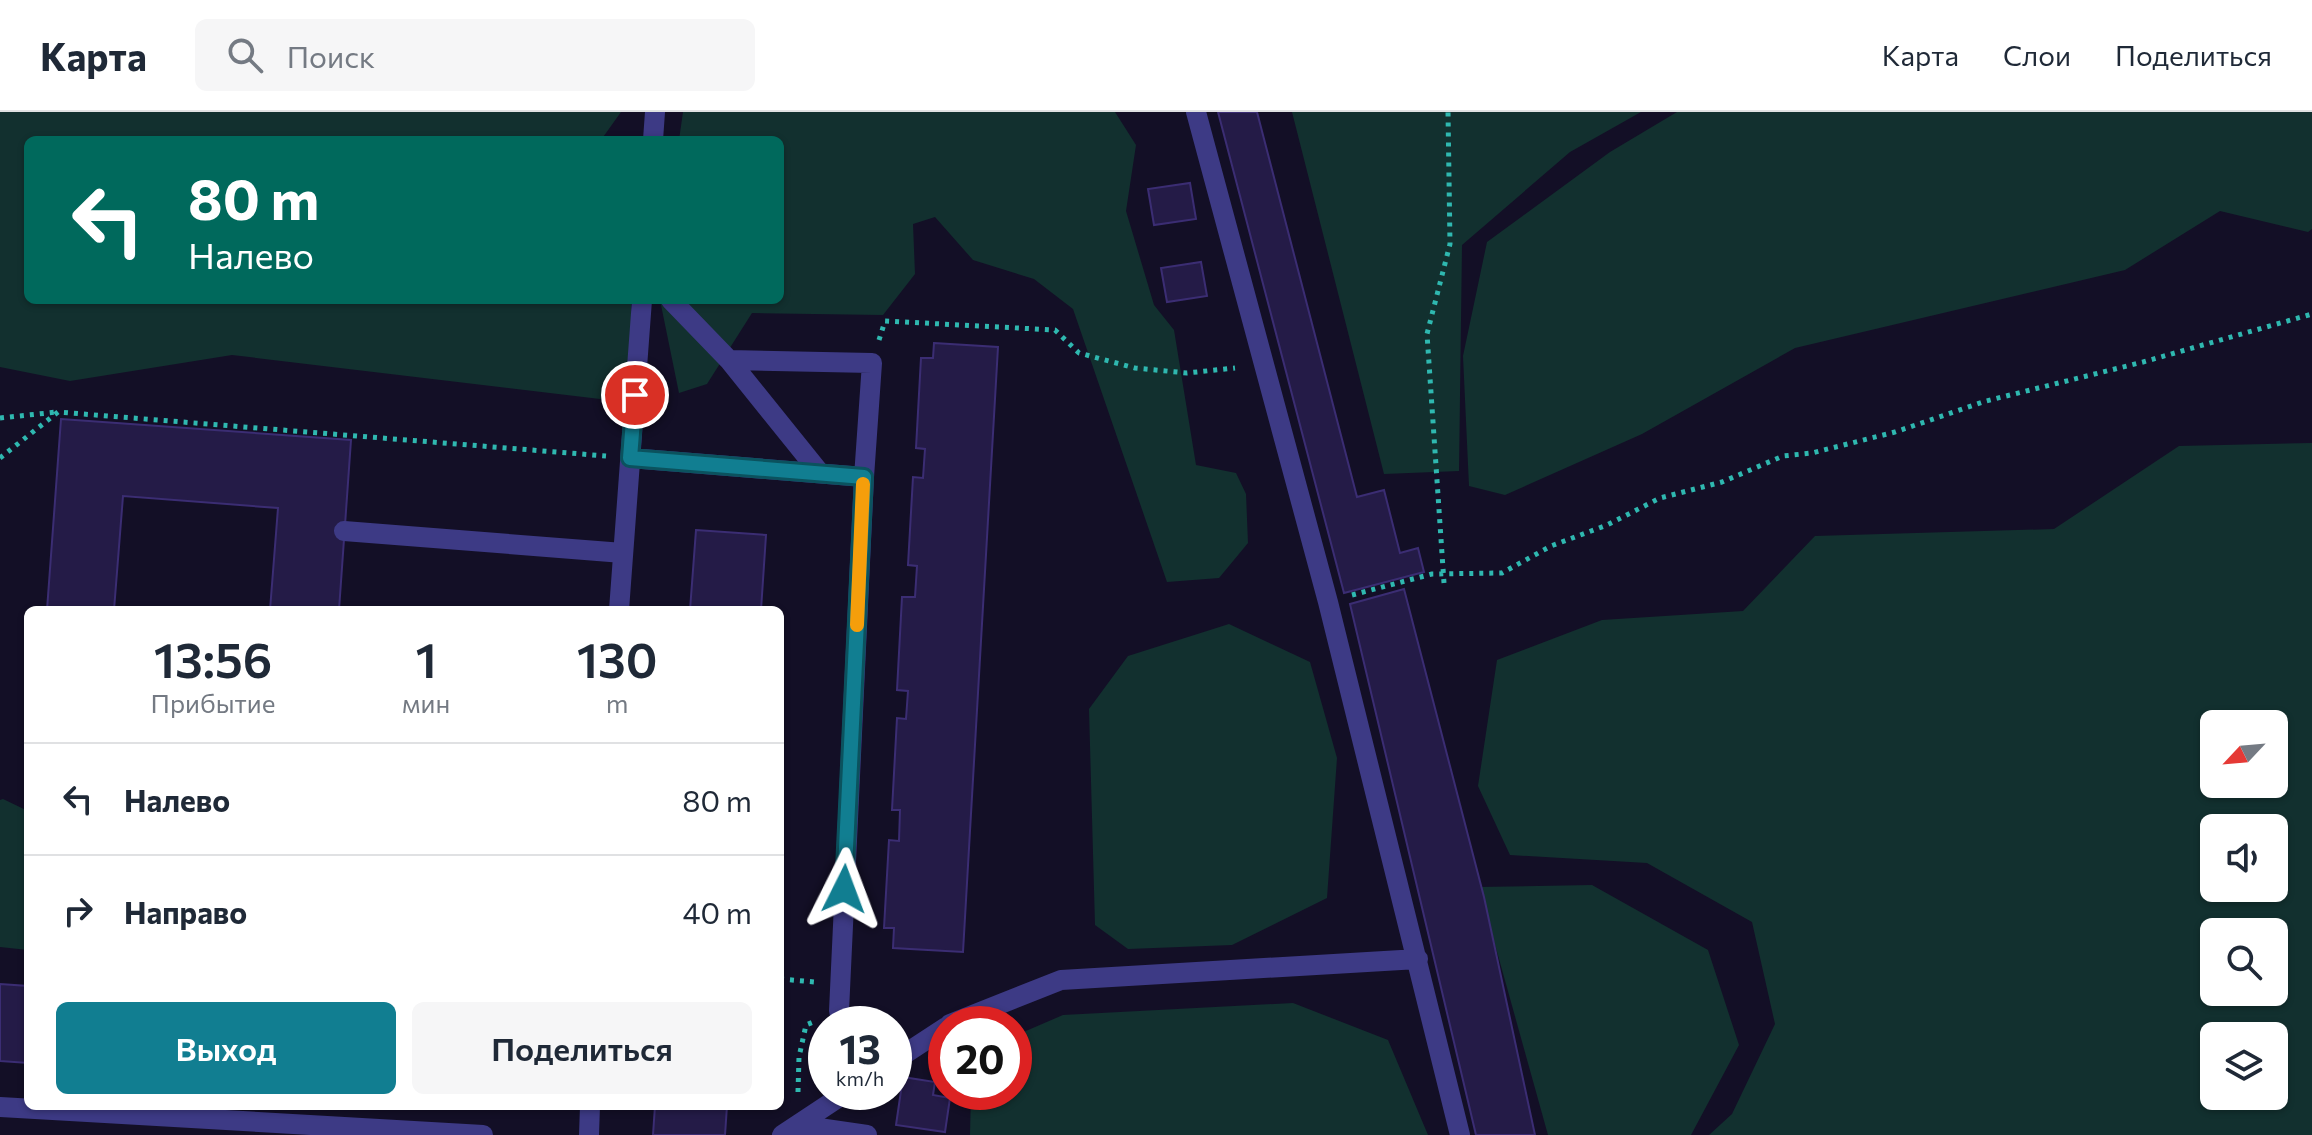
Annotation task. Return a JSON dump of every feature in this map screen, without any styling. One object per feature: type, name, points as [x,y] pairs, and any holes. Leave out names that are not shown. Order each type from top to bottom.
[{"type":"lane","points":[[653,136],[655,112]]},
{"type":"lane","points":[[1196,112],[1328,602],[1460,1135]]},
{"type":"lane","points":[[619,606],[642,304]]},
{"type":"lane","points":[[675,304],[729,360],[820,473]]},
{"type":"lane","points":[[729,360],[872,363],[839,1006]]},
{"type":"lane","points":[[630,458],[864,477]]},
{"type":"lane","points":[[344,531],[623,553]]},
{"type":"lane","points":[[996,1006],[1061,980],[1418,959]]},
{"type":"lane","points":[[0,1107],[24,1108]]},
{"type":"lane","points":[[52,1110],[483,1135]]},
{"type":"lane","points":[[589,1135],[590,1110]]},
{"type":"lane","points":[[790,1130],[820,1110]]},
{"type":"lane","points":[[790,1130],[867,1135]]},
{"type":"path","points":[[1444,583],[1427,334],[1450,244],[1448,112]]},
{"type":"path","points":[[1328,602],[1443,574],[1502,573],[1551,546],[1607,525],[1660,498],[1722,482],[1783,456],[1812,453],[1895,432],[1986,401],[2143,362],[2312,314]]},
{"type":"path","points":[[872,363],[885,321],[1055,330],[1079,353],[1135,368],[1187,373],[1264,365]]},
{"type":"path","points":[[0,418],[58,412],[630,458]]},
{"type":"path","points":[[0,458],[58,412]]},
{"type":"path","points":[[790,1130],[799,1057],[808,1024]]},
{"type":"green space","points":[[0,112],[621,112],[604,136],[24,136],[24,304],[631,304],[633,362],[624,393],[600,399],[232,355],[70,381],[0,367]]},
{"type":"green space","points":[[683,112],[1115,112],[1136,145],[1126,211],[1154,305],[1174,330],[1196,465],[1236,473],[1246,494],[1248,543],[1219,578],[1167,582],[1073,309],[1034,279],[973,260],[935,217],[913,224],[915,274],[883,315],[752,313],[707,384],[679,393],[661,304],[784,304],[784,136],[680,136]]},
{"type":"green space","points":[[1292,112],[1641,112],[1570,152],[1462,245],[1459,471],[1384,474]]},
{"type":"green space","points":[[1677,112],[2312,112],[2312,229],[2308,232],[2220,211],[2125,270],[1795,348],[1642,434],[1505,495],[1469,486],[1463,356],[1487,242],[1610,152]]},
{"type":"green space","points":[[2312,443],[2312,1135],[1709,1135],[1732,1114],[1775,1024],[1752,922],[1647,863],[1510,855],[1478,786],[1497,660],[1602,620],[1743,611],[1815,536],[2054,529],[2179,446]]},
{"type":"green space","points":[[1229,624],[1310,662],[1337,758],[1327,898],[1232,945],[1128,949],[1095,925],[1089,709],[1128,656]]},
{"type":"green space","points":[[0,800],[24,809],[24,950],[0,947]]},
{"type":"green space","points":[[1592,885],[1708,950],[1739,1045],[1691,1135],[1548,1135],[1479,887]]},
{"type":"green space","points":[[1293,1003],[1388,1040],[1428,1135],[970,1135],[971,1110],[1032,1110],[1032,1028],[1063,1015]]},
{"type":"building","points":[[1218,112],[1257,112],[1357,497],[1384,490],[1400,553],[1418,548],[1424,572],[1344,593]]},
{"type":"building","points":[[1190,183],[1196,219],[1154,225],[1148,189]]},
{"type":"building","points":[[1201,262],[1207,296],[1167,302],[1161,268]]},
{"type":"building","points":[[934,343],[998,347],[963,952],[893,948],[894,928],[884,928],[889,840],[899,841],[900,810],[892,810],[897,718],[906,719],[908,691],[897,690],[902,597],[915,597],[917,566],[908,565],[913,477],[923,478],[925,449],[916,448],[921,358],[933,358]]},
{"type":"building","points":[[61,419],[351,440],[339,606],[270,606],[278,508],[123,496],[114,606],[47,606]]},
{"type":"building","points":[[696,530],[766,535],[761,606],[690,606]]},
{"type":"building","points":[[1404,589],[1484,897],[1535,1135],[1476,1135],[1350,604]]},
{"type":"building","points":[[0,984],[24,986],[24,1063],[0,1061]]},
{"type":"building","points":[[912,1078],[928,1081],[928,1110],[948,1110],[945,1132],[896,1125],[898,1110],[912,1110]]},
{"type":"building","points":[[655,1110],[727,1110],[725,1135],[653,1135]]},
{"type":"slow traffic","points":[[857,625],[863,484]]},
{"type":"route","points":[[635,395],[630,458],[864,477],[844,889]]}]
